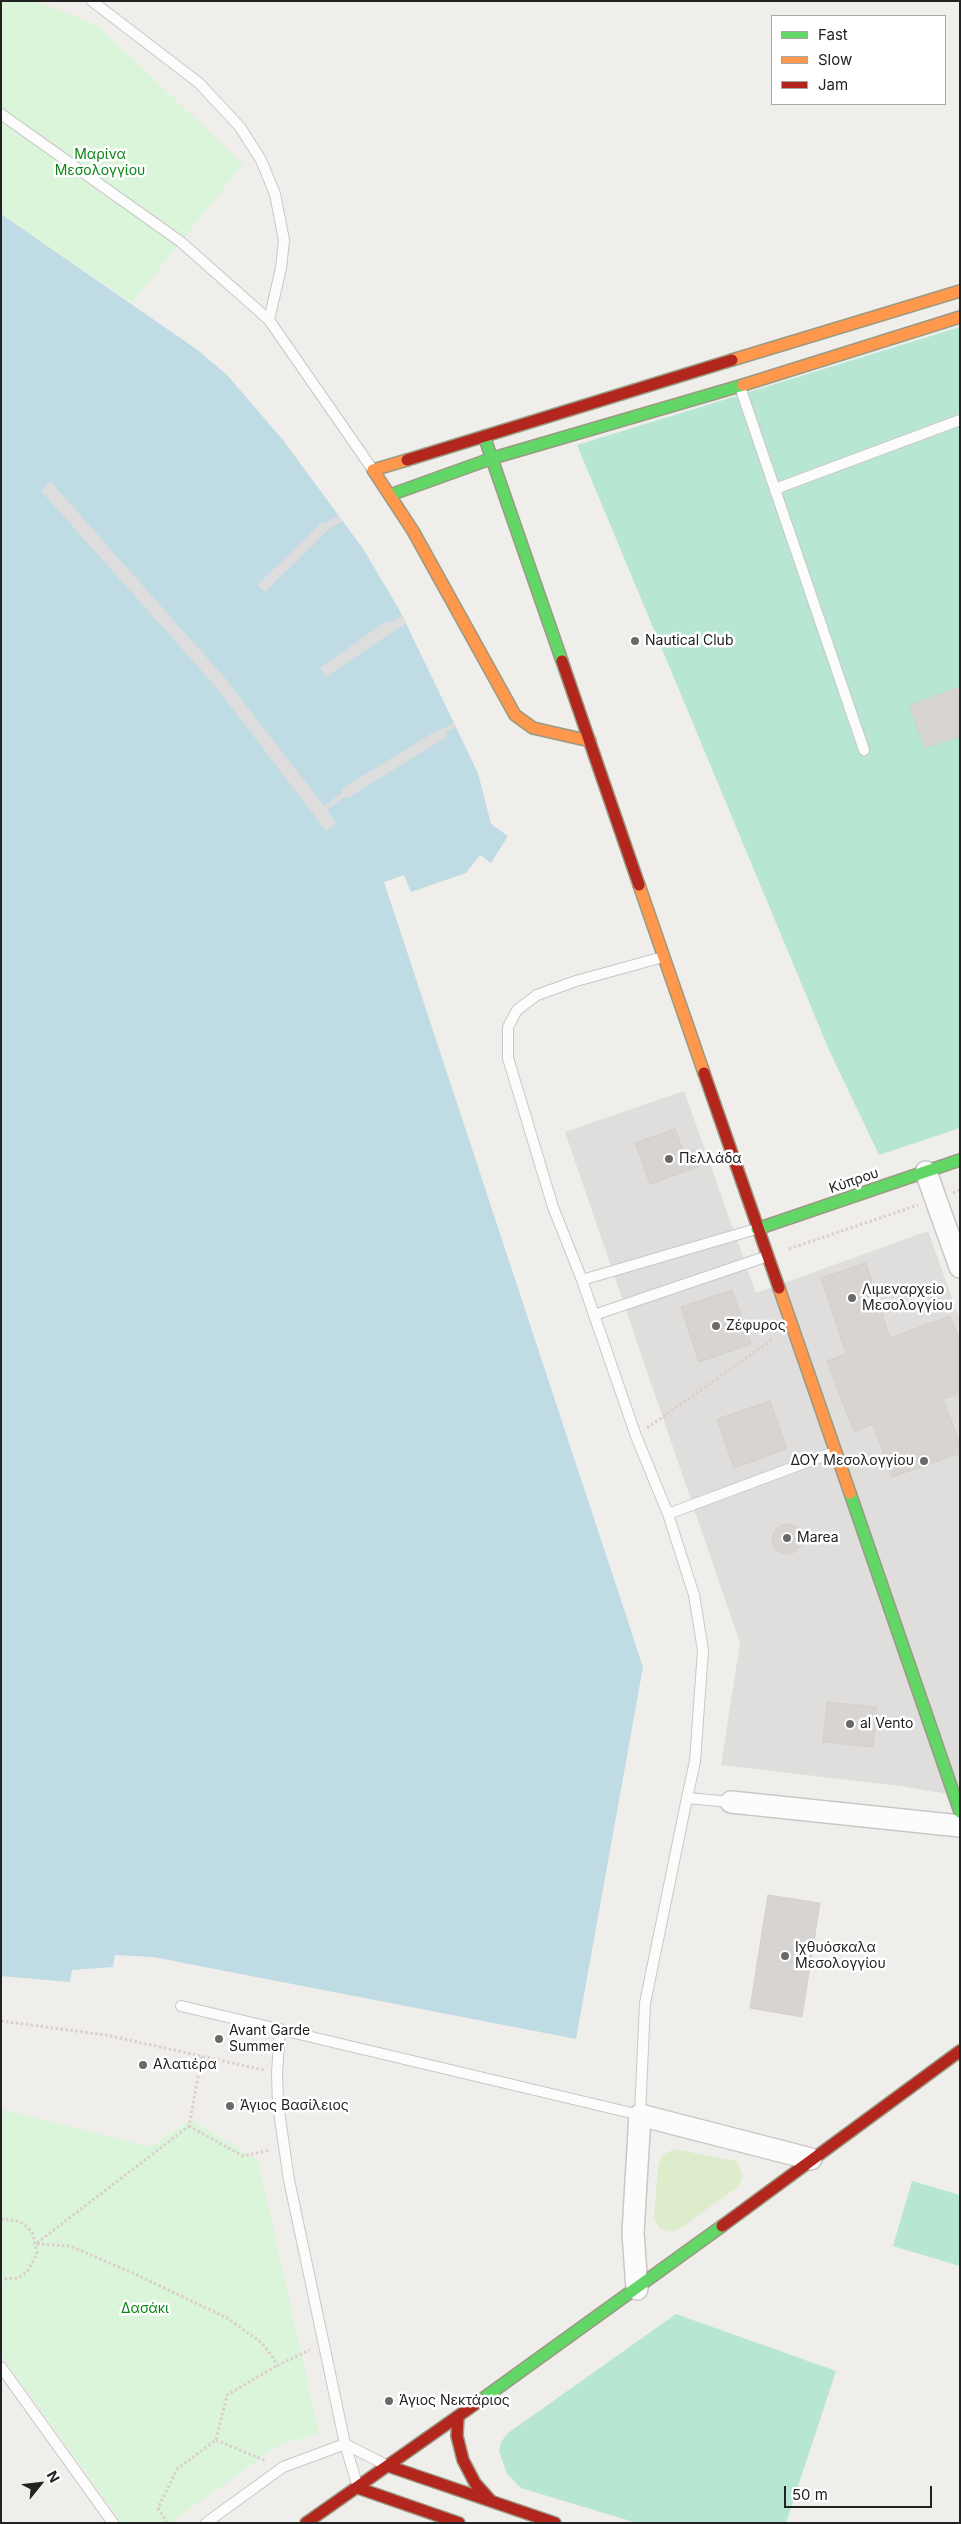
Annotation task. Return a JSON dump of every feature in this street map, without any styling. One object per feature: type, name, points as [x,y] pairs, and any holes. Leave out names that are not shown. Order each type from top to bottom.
[{"type":"street","points":[[590,741],[533,728],[516,715],[413,531],[373,470],[960,291]]},
{"type":"street","points":[[390,495],[493,458],[739,386],[960,317]]},
{"type":"street","points":[[484,436],[960,1812]]},
{"type":"street","name":"Κύπρου","points":[[757,1229],[960,1160]]},
{"type":"street","points":[[926,1172],[960,1267]]},
{"type":"street","points":[[731,1802],[960,1826]]},
{"type":"street","points":[[306,2523],[637,2289],[960,2051]]},
{"type":"street","points":[[637,2289],[633,2233],[640,2115],[811,2159]]},
{"type":"street","points":[[458,2416],[456,2436],[463,2460],[475,2483],[490,2500]]},
{"type":"street","points":[[388,2466],[555,2523]]},
{"type":"street","points":[[358,2488],[459,2523]]},
{"type":"lane","points":[[92,1],[199,83],[240,127],[261,160],[275,194],[284,240],[281,268],[269,320]]},
{"type":"lane","points":[[1,114],[181,242],[269,320],[373,470]]},
{"type":"lane","points":[[739,386],[864,750]]},
{"type":"lane","points":[[775,489],[960,420]]},
{"type":"lane","points":[[181,2006],[640,2115],[646,2003],[695,1761],[703,1650],[694,1595],[668,1514],[636,1436],[582,1280],[553,1207],[522,1109],[508,1058],[508,1027],[517,1010],[537,995],[576,981],[664,957]]},
{"type":"lane","points":[[582,1280],[757,1229]]},
{"type":"lane","points":[[594,1315],[768,1256]]},
{"type":"lane","points":[[668,1514],[835,1451]]},
{"type":"lane","points":[[687,1798],[731,1802]]},
{"type":"lane","points":[[280,2029],[277,2073],[278,2106],[284,2148],[344,2444],[358,2488]]},
{"type":"lane","points":[[1,2366],[113,2523]]},
{"type":"lane","points":[[206,2523],[283,2467],[344,2444],[388,2466]]},
{"type":"path","points":[[768,1256],[960,1190]]},
{"type":"path","points":[[636,1436],[792,1326]]},
{"type":"path","points":[[1,2021],[106,2035],[277,2073]]},
{"type":"path","points":[[37,2244],[188,2126],[202,2055]]},
{"type":"path","points":[[188,2126],[243,2156],[284,2148]]},
{"type":"path","points":[[1,2219],[18,2221],[26,2226],[33,2234],[37,2244],[37,2254],[27,2272],[18,2278],[1,2279]]},
{"type":"path","points":[[37,2244],[70,2246],[135,2274],[227,2318],[262,2343],[278,2366]]},
{"type":"path","points":[[167,2523],[158,2508],[177,2469],[216,2440],[227,2395],[278,2366],[325,2343]]},
{"type":"path","points":[[216,2440],[283,2467]]},
{"type":"shaded area","points":[[684,1091],[756,1293],[928,1231],[960,1320],[960,1796],[900,1786],[721,1765],[740,1643],[565,1132]]},
{"type":"green space","name":"Μαρίνα Μεσολογγίου","points":[[1,1],[36,1],[97,25],[243,164],[132,303],[1,214]]},
{"type":"green space","points":[[960,327],[960,1128],[879,1155],[829,1050],[577,445]]},
{"type":"green space","name":"Δασάκι","points":[[1,2109],[150,2147],[191,2120],[258,2160],[319,2433],[279,2445],[170,2523],[122,2523],[1,2355]]},
{"type":"green space","points":[[674,2149],[736,2161],[743,2176],[739,2186],[681,2228],[669,2232],[659,2228],[654,2217],[658,2167],[661,2156]]},
{"type":"green space","points":[[912,2181],[960,2195],[960,2266],[893,2246]]},
{"type":"green space","points":[[676,2314],[836,2371],[786,2523],[637,2523],[521,2488],[507,2474],[499,2451],[501,2442],[508,2433]]},
{"type":"water","points":[[1,214],[199,351],[227,375],[283,440],[364,550],[401,613],[478,773],[491,824],[508,836],[491,863],[480,855],[466,873],[411,892],[404,875],[384,882],[643,1667],[576,2039],[153,1957],[115,1955],[113,1967],[72,1970],[70,1982],[1,1976]]},
{"type":"pier","points":[[50,481],[225,678],[324,806],[343,792],[341,789],[441,728],[443,729],[454,723],[456,727],[446,732],[448,736],[348,798],[346,796],[327,810],[336,823],[326,831],[216,687],[41,491]]},
{"type":"pier","points":[[338,515],[343,521],[329,529],[265,592],[257,585],[322,522],[324,524]]},
{"type":"pier","points":[[403,616],[406,623],[326,677],[320,668],[386,621],[390,623]]},
{"type":"building","points":[[960,687],[960,736],[925,748],[909,705]]},
{"type":"building","name":"Πελλάδα","points":[[675,1129],[683,1151],[695,1150],[700,1166],[650,1184],[635,1143]]},
{"type":"building","points":[[866,1263],[890,1338],[950,1316],[960,1341],[960,1393],[943,1399],[960,1444],[960,1453],[892,1477],[873,1424],[854,1432],[827,1361],[846,1354],[821,1278]]},
{"type":"building","name":"Ζέφυρος","points":[[732,1290],[751,1344],[699,1362],[681,1307]]},
{"type":"building","points":[[770,1401],[787,1449],[734,1468],[717,1419]]},
{"type":"building","name":"Marea","points":[[787,1524],[798,1528],[802,1539],[798,1550],[787,1554],[776,1550],[772,1539],[776,1528]]},
{"type":"building","name":"al Vento","points":[[827,1702],[877,1707],[873,1747],[823,1742]]},
{"type":"building","name":"Ιχθυόσκαλα Μεσολογγίου","points":[[768,1895],[820,1903],[802,2017],[750,2008]]},
{"type":"traffic: fast","points":[[390,495],[493,458],[743,385]]},
{"type":"traffic: fast","points":[[484,436],[562,661]]},
{"type":"traffic: fast","points":[[757,1229],[960,1160]]},
{"type":"traffic: fast","points":[[850,1493],[960,1812]]},
{"type":"traffic: fast","points":[[481,2400],[722,2226]]},
{"type":"traffic: slow","points":[[732,360],[960,291]]},
{"type":"traffic: slow","points":[[743,385],[960,317]]},
{"type":"traffic: slow","points":[[407,460],[373,470],[413,531],[515,715],[533,728],[590,741]]},
{"type":"traffic: slow","points":[[639,885],[704,1073]]},
{"type":"traffic: slow","points":[[779,1288],[850,1493]]},
{"type":"traffic: jam","points":[[407,460],[732,360]]},
{"type":"traffic: jam","points":[[562,661],[639,885]]},
{"type":"traffic: jam","points":[[704,1073],[779,1288]]},
{"type":"traffic: jam","points":[[722,2226],[960,2051]]},
{"type":"traffic: jam","points":[[306,2523],[481,2400]]},
{"type":"traffic: jam","points":[[458,2416],[457,2436],[463,2460],[475,2483],[490,2500]]},
{"type":"traffic: jam","points":[[388,2466],[555,2523]]},
{"type":"traffic: jam","points":[[358,2488],[459,2523]]},
{"type":"place","name":"Nautical Club","points":[[635,641]]},
{"type":"place","name":"Πελλάδα","points":[[669,1159]]},
{"type":"place","name":"Λιμεναρχείο Μεσολογγίου","points":[[852,1298]]},
{"type":"place","name":"Ζέφυρος","points":[[716,1326]]},
{"type":"place","name":"ΔΟΥ Μεσολογγίου","points":[[924,1461]]},
{"type":"place","name":"Marea","points":[[787,1538]]},
{"type":"place","name":"al Vento","points":[[850,1724]]},
{"type":"place","name":"Ιχθυόσκαλα Μεσολογγίου","points":[[785,1956]]},
{"type":"place","name":"Avant Garde Summer","points":[[219,2039]]},
{"type":"place","name":"Αλατιέρα","points":[[143,2065]]},
{"type":"place","name":"Άγιος Βασίλειος","points":[[230,2106]]},
{"type":"place","name":"Άγιος Νεκτάριος","points":[[389,2401]]}]
